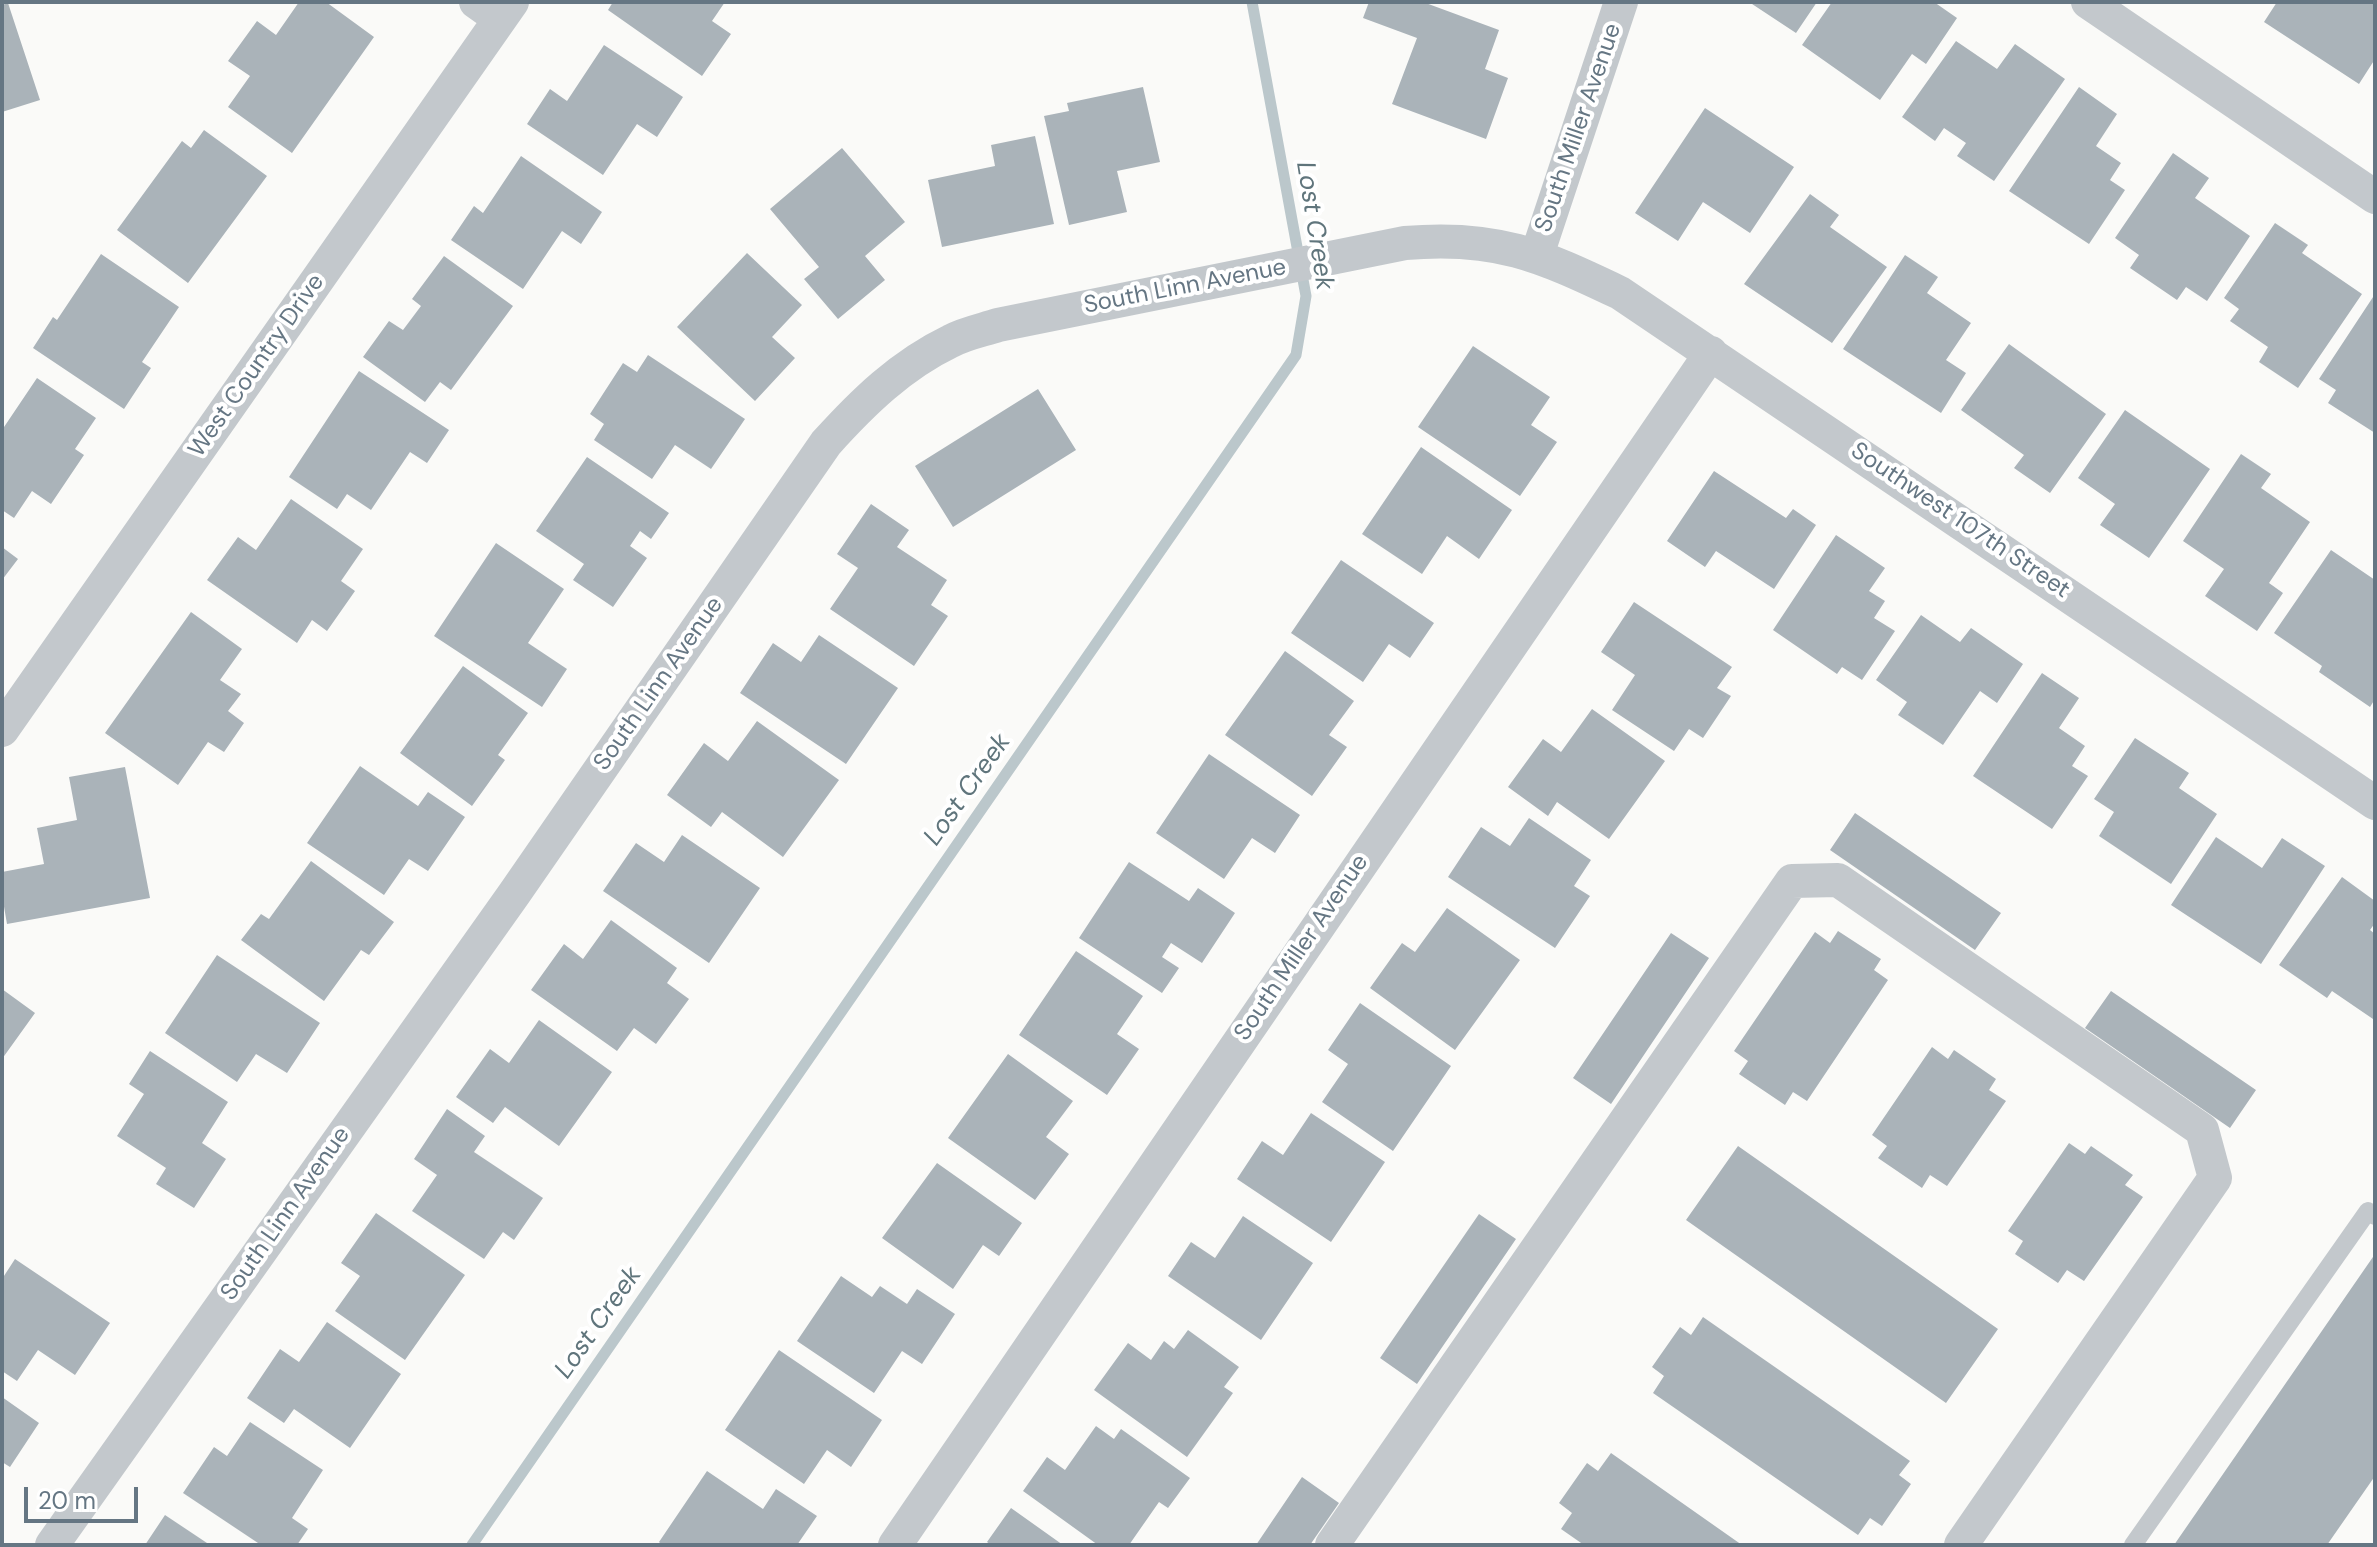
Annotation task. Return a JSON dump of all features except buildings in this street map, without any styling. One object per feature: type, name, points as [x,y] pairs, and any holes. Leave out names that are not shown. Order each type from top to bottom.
[{"type":"street","name":"South Miller Avenue","points":[[1537,255],[1621,2]]},
{"type":"street","points":[[2088,2],[2375,197]]},
{"type":"street","name":"West Country Drive","points":[[2,730],[496,8]]},
{"type":"street","name":"South Linn Avenue","points":[[52,1545],[514,894],[826,443],[889,380],[953,339],[998,325],[1405,243],[1458,240],[1490,243],[1537,255]]},
{"type":"street","name":"Southwest 107th Street","points":[[1537,255],[1620,293],[2375,803]]},
{"type":"street","name":"South Miller Avenue","points":[[895,1545],[1711,353]]},
{"type":"street","points":[[1332,1545],[1792,881],[1838,880],[2202,1130],[2215,1178],[1961,1545]]},
{"type":"lane","points":[[2133,1545],[2368,1211],[2375,1216]]},
{"type":"waterway","name":"Lost Creek","points":[[472,1545],[1296,355],[1306,296],[1252,2]]}]
